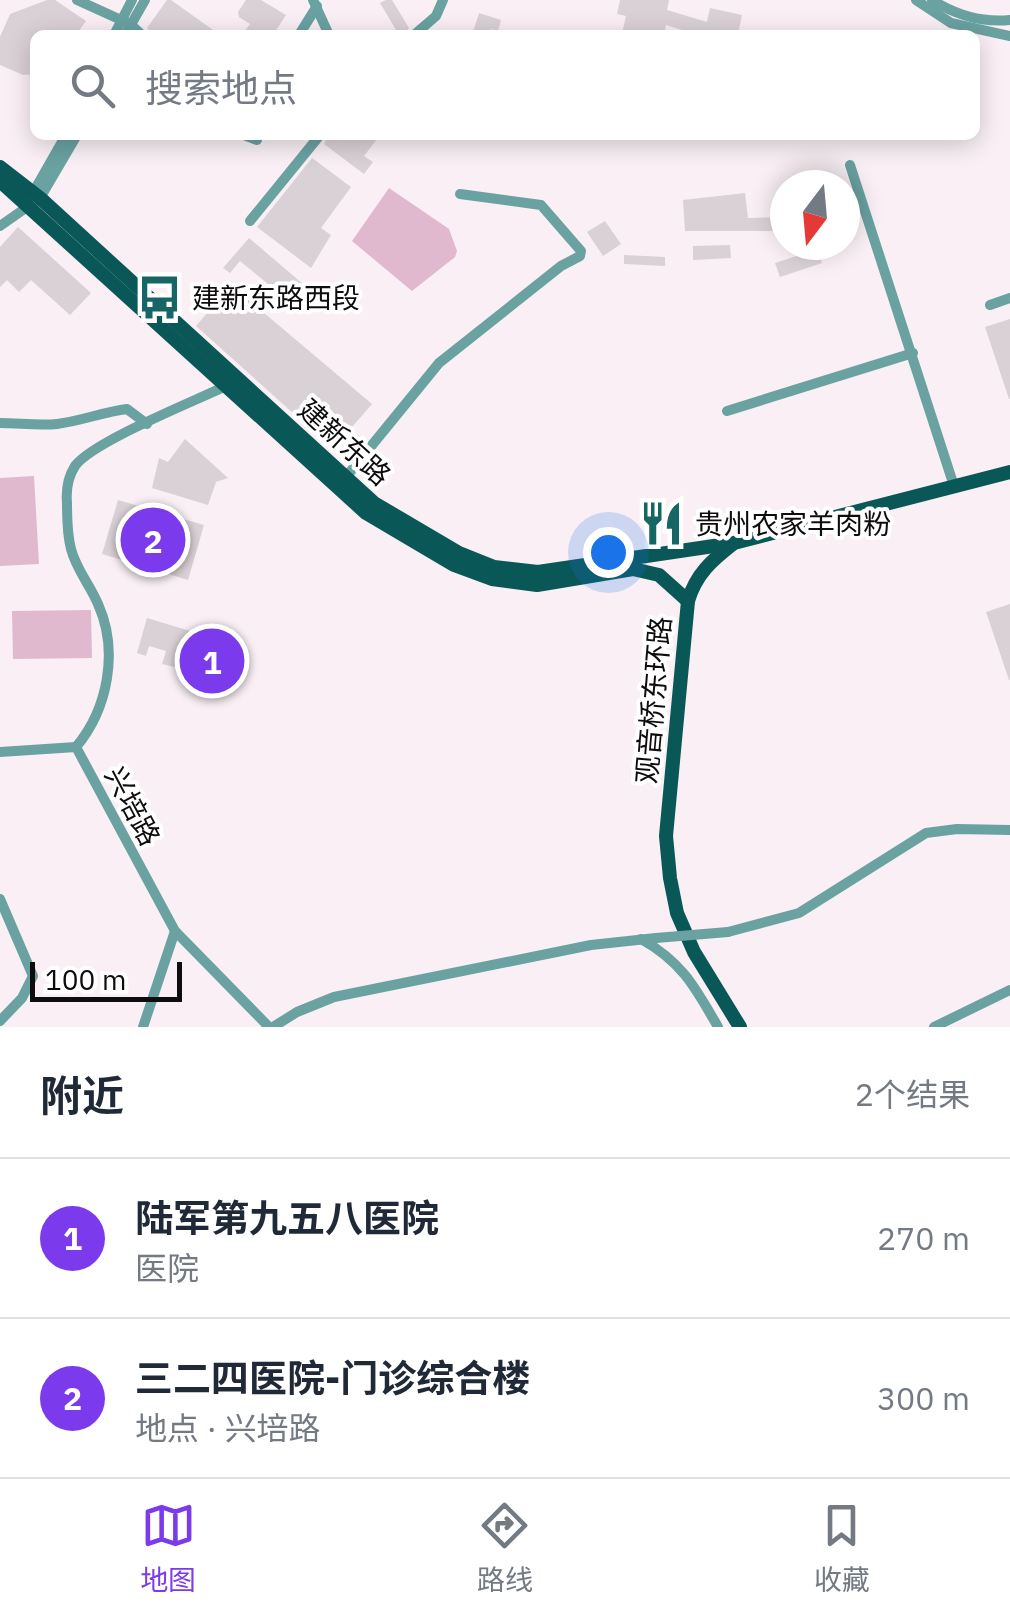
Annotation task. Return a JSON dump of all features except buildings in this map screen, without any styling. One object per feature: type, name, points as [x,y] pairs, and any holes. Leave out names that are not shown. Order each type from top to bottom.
[{"type":"main road","name":"建新东路","points":[[0,166],[366,513],[454,564],[492,579],[537,585],[617,571],[647,571],[668,580],[688,601]]},
{"type":"main road","name":"建新东路","points":[[0,181],[33,198]]},
{"type":"main road","name":"建新东路","points":[[233,383],[374,503],[459,553],[494,567],[538,572],[734,543]]},
{"type":"main road","name":"观音桥东环路","points":[[740,1027],[694,952],[677,913],[666,836],[688,601],[698,575],[734,543],[1010,472]]},
{"type":"street","points":[[77,0],[126,26]]},
{"type":"street","points":[[126,26],[132,0]]},
{"type":"street","points":[[126,26],[145,0]]},
{"type":"street","points":[[420,30],[436,16],[443,0]]},
{"type":"street","points":[[916,0],[951,23],[1010,36]]},
{"type":"street","points":[[932,0],[976,19],[1010,20]]},
{"type":"street","points":[[302,30],[315,3]]},
{"type":"street","points":[[315,3],[327,30]]},
{"type":"street","points":[[33,198],[63,140]]},
{"type":"street","points":[[0,226],[33,198],[74,140]]},
{"type":"street","points":[[250,222],[316,140]]},
{"type":"street","points":[[850,165],[954,486]]},
{"type":"street","points":[[346,477],[439,363],[561,266],[580,256],[581,251],[541,206],[460,194]]},
{"type":"street","points":[[990,305],[1010,298]]},
{"type":"street","points":[[728,411],[913,353]]},
{"type":"street","name":"兴培路","points":[[233,383],[87,455],[76,466],[66,492],[71,550],[98,603],[109,644],[98,713],[76,748],[174,931],[271,1027]]},
{"type":"street","points":[[0,423],[52,424],[127,409],[147,424]]},
{"type":"street","points":[[0,752],[76,748]]},
{"type":"street","points":[[271,1027],[334,997],[591,945],[728,932],[799,913],[926,834],[957,829],[1010,830]]},
{"type":"street","points":[[0,899],[33,976],[22,998],[0,1021]]},
{"type":"street","points":[[143,1027],[174,931]]},
{"type":"street","points":[[640,938],[678,964],[692,980],[718,1027]]},
{"type":"street","points":[[934,1027],[1010,990]]},
{"type":"shaded area","points":[[389,188],[449,229],[457,251],[455,257],[412,291],[352,241]]},
{"type":"shaded area","points":[[34,476],[39,564],[0,566],[0,478]]},
{"type":"shaded area","points":[[91,610],[92,658],[13,659],[12,611]]},
{"type":"place","name":"建新东路西段","points":[[159,297]]},
{"type":"place","name":"贵州农家羊肉粉","points":[[662,523]]},
{"type":"place","name":"三二四医院-门诊综合楼","points":[[153,540]]},
{"type":"place","name":"陆军第九五八医院","points":[[212,661]]}]
